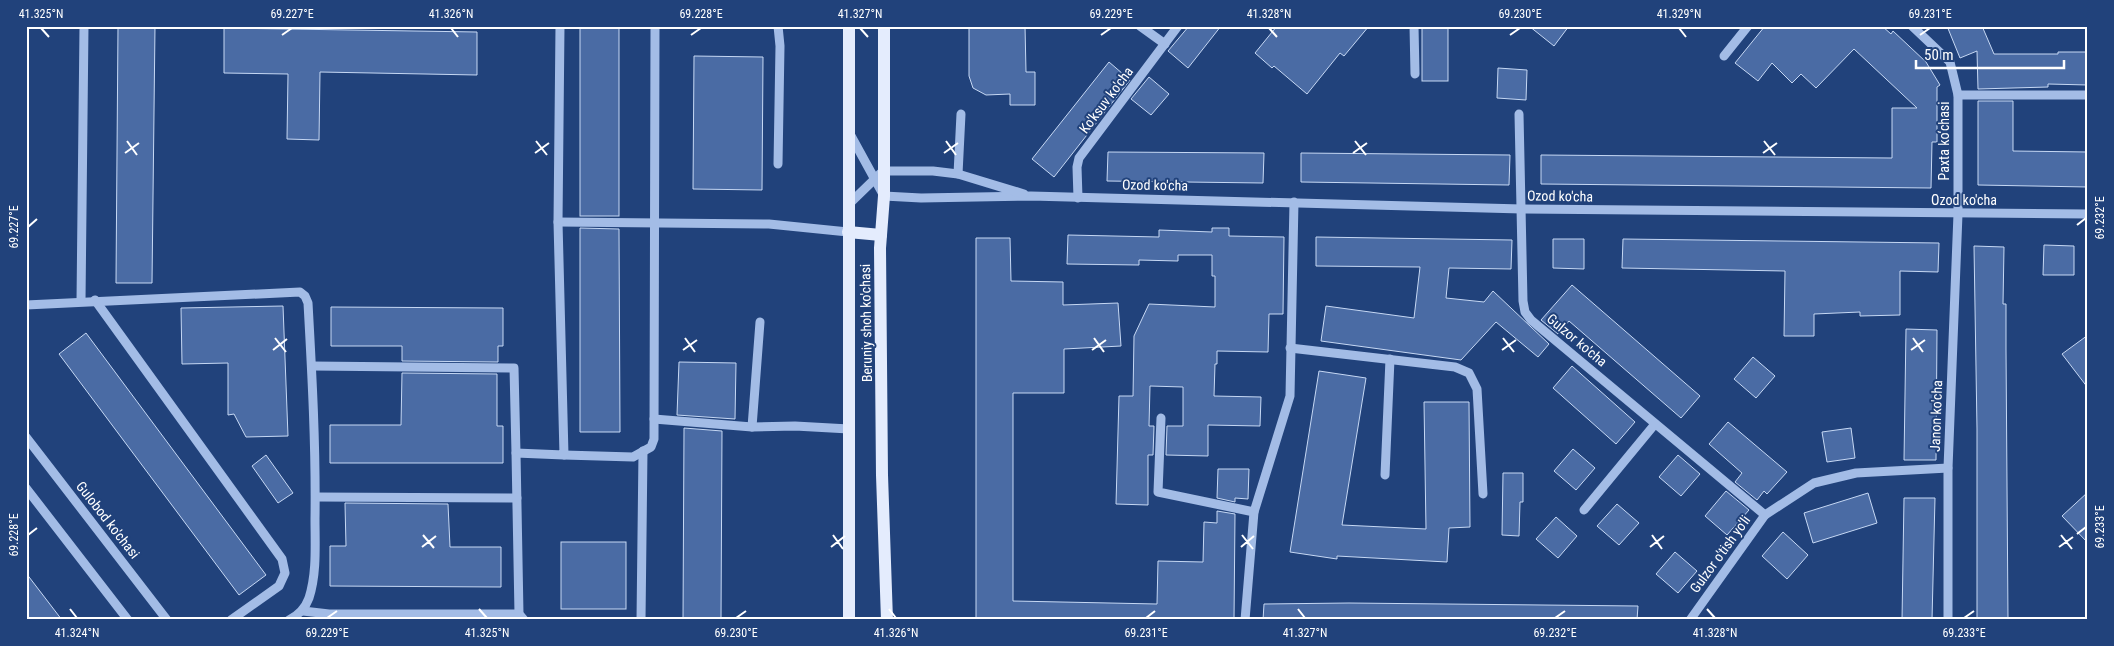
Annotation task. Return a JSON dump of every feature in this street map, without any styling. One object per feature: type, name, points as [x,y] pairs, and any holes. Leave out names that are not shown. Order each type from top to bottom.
[{"type":"main road","name":"Beruniy shoh ko'chasi","points":[[849,26],[849,620]]},
{"type":"main road","name":"Beruniy shoh ko'chasi","points":[[884,26],[879,175],[884,196],[881,235],[882,476],[888,620]]},
{"type":"main road","points":[[848,232],[881,235]]},
{"type":"street","points":[[81,301],[84,26]]},
{"type":"street","points":[[560,26],[558,222],[564,455]]},
{"type":"street","points":[[516,453],[633,457],[651,448],[654,439],[656,26]]},
{"type":"street","points":[[778,26],[780,46],[778,164]]},
{"type":"street","points":[[1140,26],[1165,44]]},
{"type":"street","name":"Ko'ksuv ko'cha","points":[[1078,198],[1077,167],[1079,158],[1178,26]]},
{"type":"street","points":[[1414,26],[1415,74]]},
{"type":"street","points":[[1724,56],[1748,26]]},
{"type":"street","name":"Paxta ko‘chasi","points":[[1912,26],[1950,62],[1958,95],[1958,214]]},
{"type":"street","points":[[1958,95],[2088,95]]},
{"type":"street","points":[[958,174],[961,114]]},
{"type":"street","name":"Gulzor ko'cha","points":[[1519,114],[1523,301],[1525,312],[1531,320],[1765,515]]},
{"type":"street","points":[[848,130],[879,175],[848,205]]},
{"type":"street","name":"Ozod ko'cha","points":[[879,175],[933,172],[958,174],[1031,196]]},
{"type":"street","name":"Ozod ko'cha","points":[[884,196],[921,198],[1031,196],[1522,209],[2088,214]]},
{"type":"street","points":[[1245,620],[1254,512],[1290,396],[1294,202]]},
{"type":"street","name":"Janon ko'cha","points":[[1948,620],[1948,468],[1958,214]]},
{"type":"street","points":[[558,222],[769,224],[848,232]]},
{"type":"street","points":[[26,305],[95,300],[300,292],[308,303],[312,366],[316,497],[315,564],[312,588],[303,610],[289,620]]},
{"type":"street","points":[[95,300],[282,559],[285,573],[279,586],[231,620]]},
{"type":"street","points":[[752,427],[760,322]]},
{"type":"street","points":[[1290,348],[1455,367],[1470,373],[1477,389],[1482,494]]},
{"type":"street","points":[[1385,475],[1390,360]]},
{"type":"street","points":[[303,610],[355,617],[521,617],[514,368],[312,366]]},
{"type":"street","points":[[1161,418],[1158,492],[1254,512]]},
{"type":"street","points":[[654,419],[752,427],[795,426],[849,429]]},
{"type":"street","points":[[1584,510],[1655,424]]},
{"type":"street","name":"Gulobod ko'chasi","points":[[26,436],[167,620]]},
{"type":"street","points":[[641,620],[643,451]]},
{"type":"street","name":"Gulzor o'tish yo'li","points":[[1690,620],[1765,515],[1814,483],[1856,473],[1948,468]]},
{"type":"street","points":[[27,491],[128,620]]},
{"type":"street","points":[[316,497],[517,498]]},
{"type":"building","points":[[118,26],[155,26],[152,283],[116,283]]},
{"type":"building","points":[[580,26],[619,26],[619,216],[580,216]]},
{"type":"building","points":[[969,26],[1025,26],[1026,72],[1035,72],[1035,105],[1010,105],[1010,94],[986,95],[973,88],[969,76]]},
{"type":"building","points":[[1189,26],[1221,26],[1188,68],[1168,51]]},
{"type":"building","points":[[1277,26],[1369,26],[1344,56],[1340,53],[1307,94],[1274,66],[1272,68],[1255,53]]},
{"type":"building","points":[[1422,26],[1448,26],[1448,81],[1422,81]]},
{"type":"building","points":[[1529,26],[1569,26],[1554,46]]},
{"type":"building","points":[[1765,26],[1882,26],[1891,34],[1893,31],[1926,62],[1940,85],[1937,87],[1937,142],[1932,142],[1931,188],[1541,184],[1541,155],[1892,158],[1892,108],[1917,108],[1854,49],[1816,88],[1801,74],[1792,83],[1772,63],[1758,81],[1735,63]]},
{"type":"building","points":[[1947,26],[1982,26],[1994,54],[2088,52],[2088,85],[2048,84],[2048,87],[1978,89],[1977,51],[1960,58]]},
{"type":"building","points":[[224,28],[477,32],[477,75],[320,72],[319,140],[287,139],[288,74],[224,73]]},
{"type":"building","points":[[694,56],[763,57],[762,190],[693,189]]},
{"type":"building","points":[[1109,62],[1130,80],[1054,177],[1032,159]]},
{"type":"building","points":[[1498,68],[1527,70],[1526,100],[1497,98]]},
{"type":"building","points":[[1149,77],[1169,94],[1151,115],[1131,99]]},
{"type":"building","points":[[1978,101],[2013,101],[2013,151],[2088,152],[2088,187],[1978,185]]},
{"type":"building","points":[[1108,152],[1264,153],[1263,183],[1107,181]]},
{"type":"building","points":[[1301,153],[1510,155],[1509,185],[1301,182]]},
{"type":"building","points":[[580,228],[619,229],[620,432],[580,432]]},
{"type":"building","points":[[1212,228],[1229,228],[1229,236],[1284,237],[1283,314],[1269,314],[1268,352],[1217,351],[1217,364],[1215,364],[1214,396],[1261,397],[1260,426],[1208,425],[1208,456],[1166,455],[1167,426],[1183,426],[1183,387],[1150,386],[1149,426],[1154,426],[1153,455],[1148,455],[1148,505],[1116,504],[1119,396],[1133,396],[1134,336],[1149,304],[1215,307],[1215,276],[1212,276],[1212,255],[1178,255],[1178,261],[1139,260],[1139,265],[1067,264],[1068,235],[1159,237],[1159,230],[1212,232]]},
{"type":"building","points":[[1316,237],[1512,240],[1511,269],[1449,268],[1446,298],[1484,302],[1493,291],[1549,344],[1538,357],[1496,322],[1461,360],[1321,341],[1326,306],[1414,318],[1420,267],[1316,266]]},
{"type":"building","points":[[976,238],[1010,238],[1011,281],[1063,282],[1063,305],[1118,303],[1121,346],[1064,349],[1064,393],[1013,393],[1013,601],[1157,604],[1158,561],[1203,562],[1204,522],[1217,523],[1217,511],[1235,514],[1234,620],[976,620]]},
{"type":"building","points":[[1553,239],[1584,239],[1584,269],[1553,268]]},
{"type":"building","points":[[1623,239],[1939,243],[1938,272],[1900,271],[1900,315],[1860,316],[1860,312],[1814,314],[1814,336],[1784,336],[1785,271],[1622,268]]},
{"type":"building","points":[[2044,245],[2074,246],[2074,275],[2043,275]]},
{"type":"building","points":[[1974,246],[2004,247],[2003,304],[2006,304],[2008,620],[1977,620],[1977,429]]},
{"type":"building","points":[[1572,285],[1700,396],[1681,418],[1569,321],[1558,334],[1541,320]]},
{"type":"building","points":[[283,306],[288,436],[246,437],[234,414],[228,415],[228,363],[182,364],[181,308]]},
{"type":"building","points":[[331,307],[503,308],[503,346],[498,346],[498,362],[402,361],[402,346],[331,346]]},
{"type":"building","points":[[1906,329],[1937,330],[1936,460],[1904,460]]},
{"type":"building","points":[[86,333],[266,575],[239,595],[59,354]]},
{"type":"building","points":[[2088,335],[2088,388],[2062,354]]},
{"type":"building","points":[[1753,357],[1775,376],[1756,398],[1734,379]]},
{"type":"building","points":[[679,362],[736,363],[735,419],[677,415]]},
{"type":"building","points":[[1572,366],[1635,422],[1616,444],[1553,388]]},
{"type":"building","points":[[1319,371],[1366,378],[1342,525],[1426,529],[1424,402],[1469,402],[1470,527],[1449,528],[1447,562],[1337,556],[1337,559],[1290,552]]},
{"type":"building","points":[[402,373],[497,374],[497,426],[503,426],[503,463],[330,463],[330,425],[401,425]]},
{"type":"building","points":[[1728,422],[1787,472],[1767,494],[1764,491],[1757,500],[1735,482],[1742,473],[1709,444]]},
{"type":"building","points":[[684,428],[722,431],[721,620],[683,620]]},
{"type":"building","points":[[1851,428],[1855,458],[1827,462],[1822,432]]},
{"type":"building","points":[[1573,449],[1595,468],[1576,490],[1554,471]]},
{"type":"building","points":[[266,455],[293,493],[278,503],[252,466]]},
{"type":"building","points":[[1678,455],[1700,474],[1681,496],[1659,477]]},
{"type":"building","points":[[1218,469],[1249,469],[1248,499],[1235,498],[1235,502],[1217,498]]},
{"type":"building","points":[[1503,473],[1523,473],[1523,502],[1520,502],[1519,536],[1502,535]]},
{"type":"building","points":[[1726,491],[1749,510],[1727,535],[1705,516]]},
{"type":"building","points":[[2088,492],[2088,543],[2062,516]]},
{"type":"building","points":[[1868,493],[1877,523],[1813,543],[1804,513]]},
{"type":"building","points":[[1904,498],[1935,498],[1932,620],[1902,620]]},
{"type":"building","points":[[345,503],[448,504],[450,547],[501,547],[501,587],[330,586],[330,546],[346,546]]},
{"type":"building","points":[[1617,504],[1639,523],[1619,545],[1597,526]]},
{"type":"building","points":[[1556,517],[1577,536],[1558,558],[1536,539]]},
{"type":"building","points":[[1783,532],[1808,555],[1787,579],[1762,556]]},
{"type":"building","points":[[561,542],[626,542],[626,609],[561,609]]},
{"type":"building","points":[[1675,552],[1697,571],[1678,593],[1656,574]]},
{"type":"building","points":[[26,573],[62,620],[26,620]]},
{"type":"building","points":[[1264,604],[1638,606],[1637,620],[1263,620]]}]
